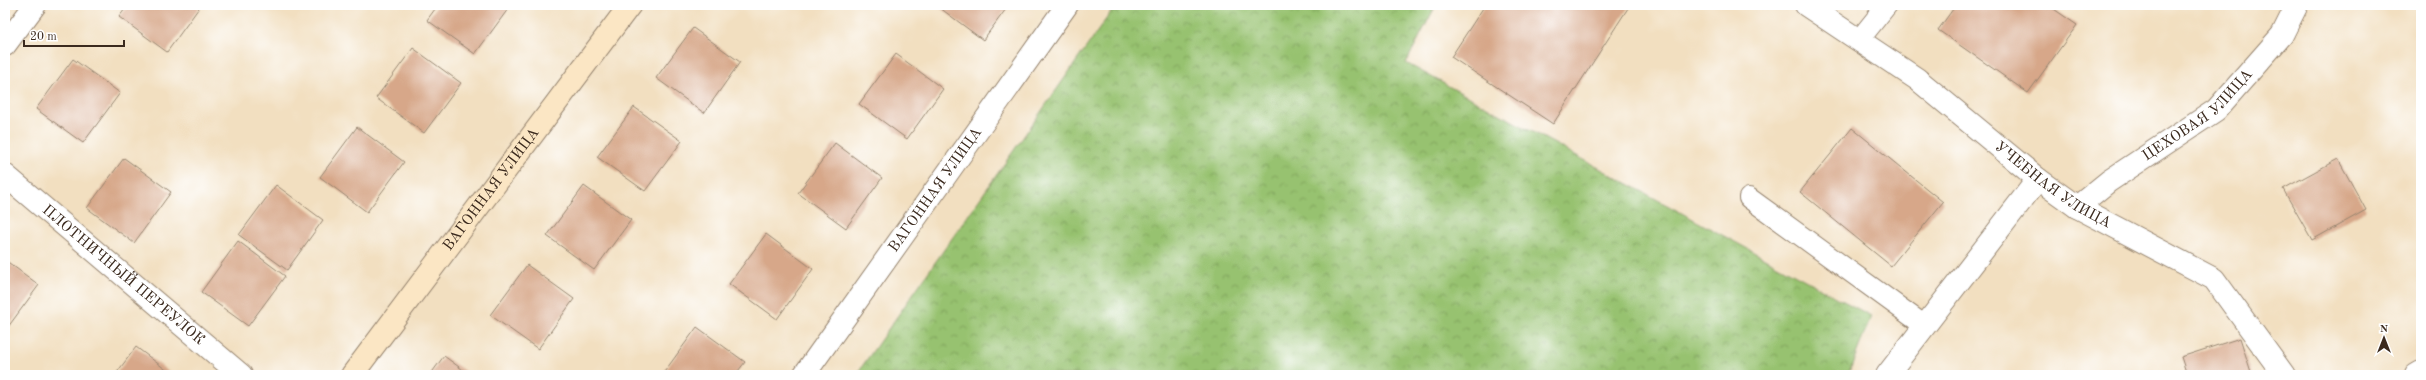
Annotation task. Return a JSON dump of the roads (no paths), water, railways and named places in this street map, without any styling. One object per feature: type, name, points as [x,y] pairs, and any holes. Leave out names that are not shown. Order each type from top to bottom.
[{"type":"street","points":[[5,45],[35,5]]},
{"type":"street","name":"ВАГОННАЯ УЛИЦА","points":[[352,375],[630,5]]},
{"type":"street","name":"ВАГОННАЯ УЛИЦА","points":[[804,375],[1067,5]]},
{"type":"street","name":"УЧЕБНАЯ УЛИЦА","points":[[1806,5],[1917,79],[2038,179],[2077,207],[2214,279],[2284,375]]},
{"type":"street","name":"ЦЕХОВАЯ УЛИЦА","points":[[2077,207],[2109,181],[2216,110],[2282,35],[2297,5]]},
{"type":"street","name":"ПЛОТНИЧНЫЙ ПЕРЕУЛОК","points":[[5,175],[241,375]]},
{"type":"street","points":[[1887,375],[2038,179]]},
{"type":"street","points":[[2416,375],[2421,372]]},
{"type":"lane","points":[[1859,40],[1887,5]]},
{"type":"lane","points":[[1749,198],[1925,326]]}]
